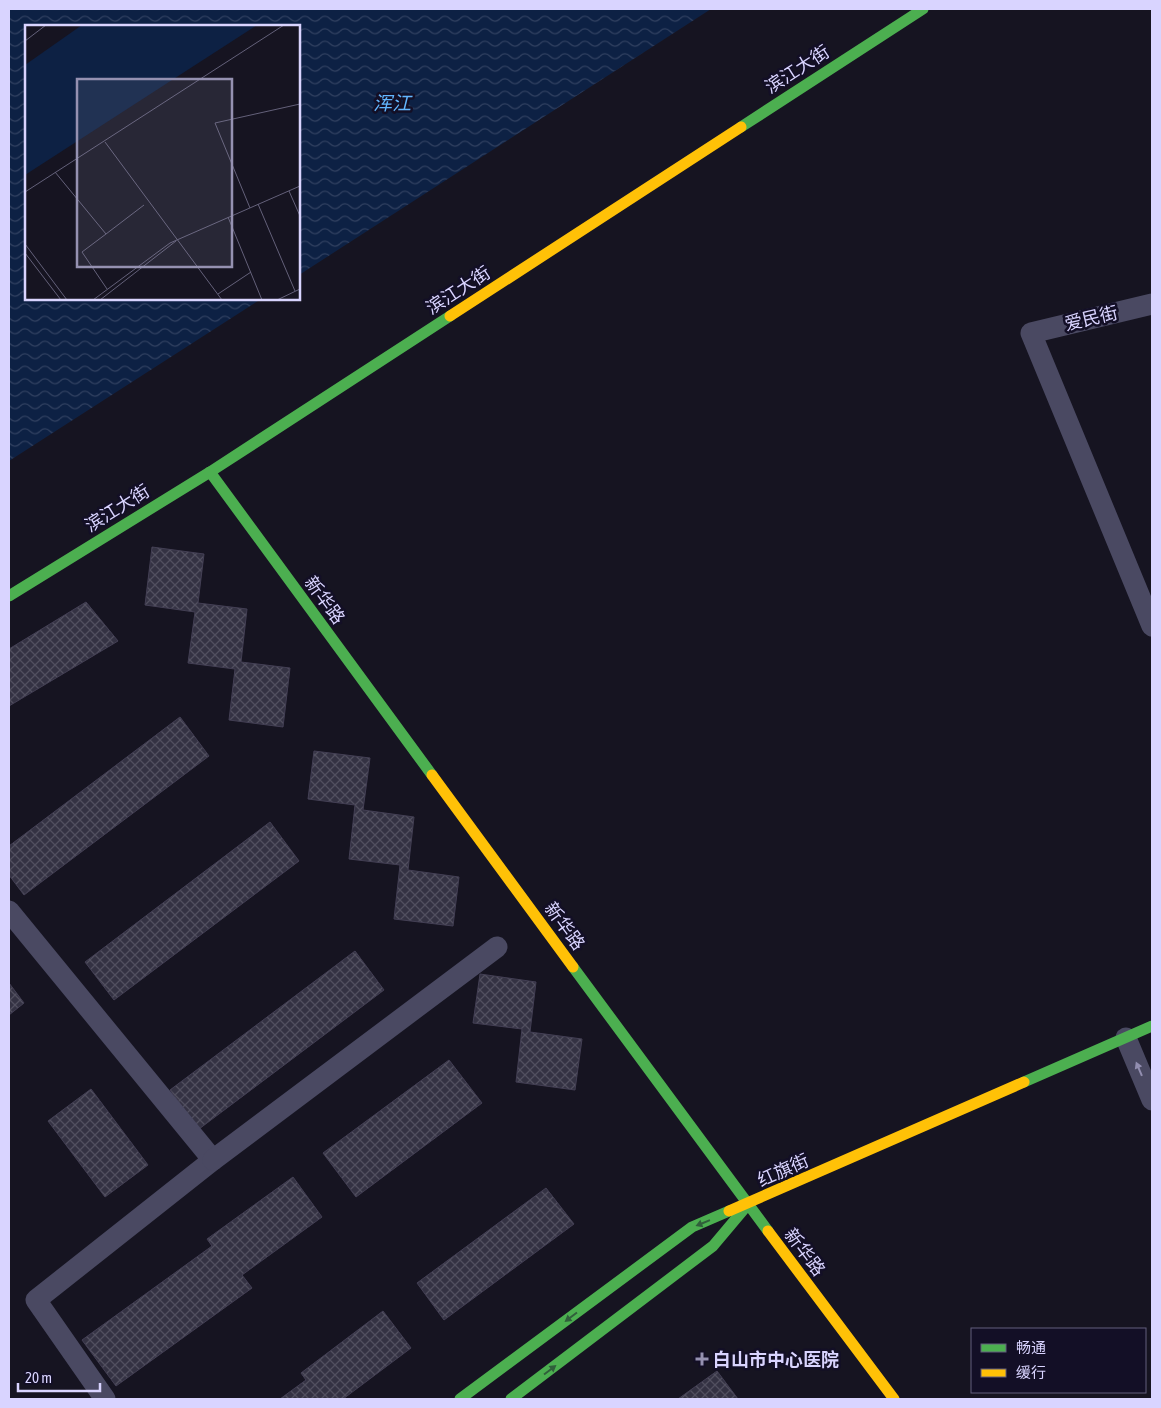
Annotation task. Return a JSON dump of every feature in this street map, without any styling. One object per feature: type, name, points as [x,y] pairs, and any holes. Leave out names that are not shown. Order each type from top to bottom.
[{"type":"main road","name":"滨江大街","points":[[9,596],[210,472],[923,9]]},
{"type":"main road","name":"新华路","points":[[210,472],[748,1204],[894,1399]]},
{"type":"main road","name":"红旗街","points":[[460,1399],[692,1227],[1152,1026]]},
{"type":"main road","points":[[511,1399],[713,1246],[748,1204]]},
{"type":"street","name":"爱民街","points":[[1152,304],[1030,333],[1152,626]]},
{"type":"street","points":[[9,910],[213,1160]]},
{"type":"street","points":[[105,1399],[36,1300],[213,1160],[497,946]]},
{"type":"street","points":[[1126,1038],[1152,1100]]},
{"type":"water","name":"浑江","points":[[9,9],[711,9],[300,274],[300,25],[25,25],[25,300],[259,300],[9,461]]},
{"type":"building","points":[[152,547],[204,554],[198,603],[247,609],[241,662],[290,668],[283,727],[229,720],[235,669],[188,663],[195,612],[145,605]]},
{"type":"building","points":[[86,602],[118,641],[9,706],[9,649]]},
{"type":"building","points":[[180,717],[209,756],[24,895],[9,875],[9,846]]},
{"type":"building","points":[[314,751],[370,758],[363,810],[414,817],[408,870],[459,877],[453,926],[394,919],[400,865],[349,859],[355,805],[308,799]]},
{"type":"building","points":[[270,822],[299,861],[114,1000],[85,962]]},
{"type":"building","points":[[355,951],[384,990],[199,1129],[170,1090]]},
{"type":"building","points":[[480,974],[536,982],[530,1032],[582,1039],[575,1090],[516,1082],[522,1029],[473,1023]]},
{"type":"building","points":[[9,983],[24,1003],[9,1015]]},
{"type":"building","points":[[449,1060],[482,1103],[356,1197],[323,1153]]},
{"type":"building","points":[[91,1089],[148,1165],[105,1197],[48,1121]]},
{"type":"building","points":[[293,1177],[322,1217],[242,1275],[252,1288],[116,1386],[82,1340],[212,1246],[207,1239]]},
{"type":"building","points":[[546,1188],[574,1224],[444,1320],[417,1283]]},
{"type":"building","points":[[383,1311],[411,1348],[343,1399],[280,1399],[306,1380],[301,1373]]},
{"type":"building","points":[[717,1371],[738,1399],[678,1399]]},
{"type":"traffic: fast","points":[[741,127],[923,9]]},
{"type":"traffic: fast","points":[[9,596],[210,472],[450,316]]},
{"type":"traffic: fast","points":[[210,472],[432,775]]},
{"type":"traffic: fast","points":[[573,967],[768,1231]]},
{"type":"traffic: fast","points":[[1024,1082],[1152,1026]]},
{"type":"traffic: fast","points":[[511,1399],[713,1246],[745,1208]]},
{"type":"traffic: fast","points":[[460,1399],[692,1227],[729,1211]]},
{"type":"traffic: slow","points":[[450,316],[741,127]]},
{"type":"traffic: slow","points":[[432,775],[573,967]]},
{"type":"traffic: slow","points":[[729,1211],[1024,1082]]},
{"type":"traffic: slow","points":[[768,1231],[894,1399]]},
{"type":"place","name":"白山市中心医院","points":[[702,1359]]}]
